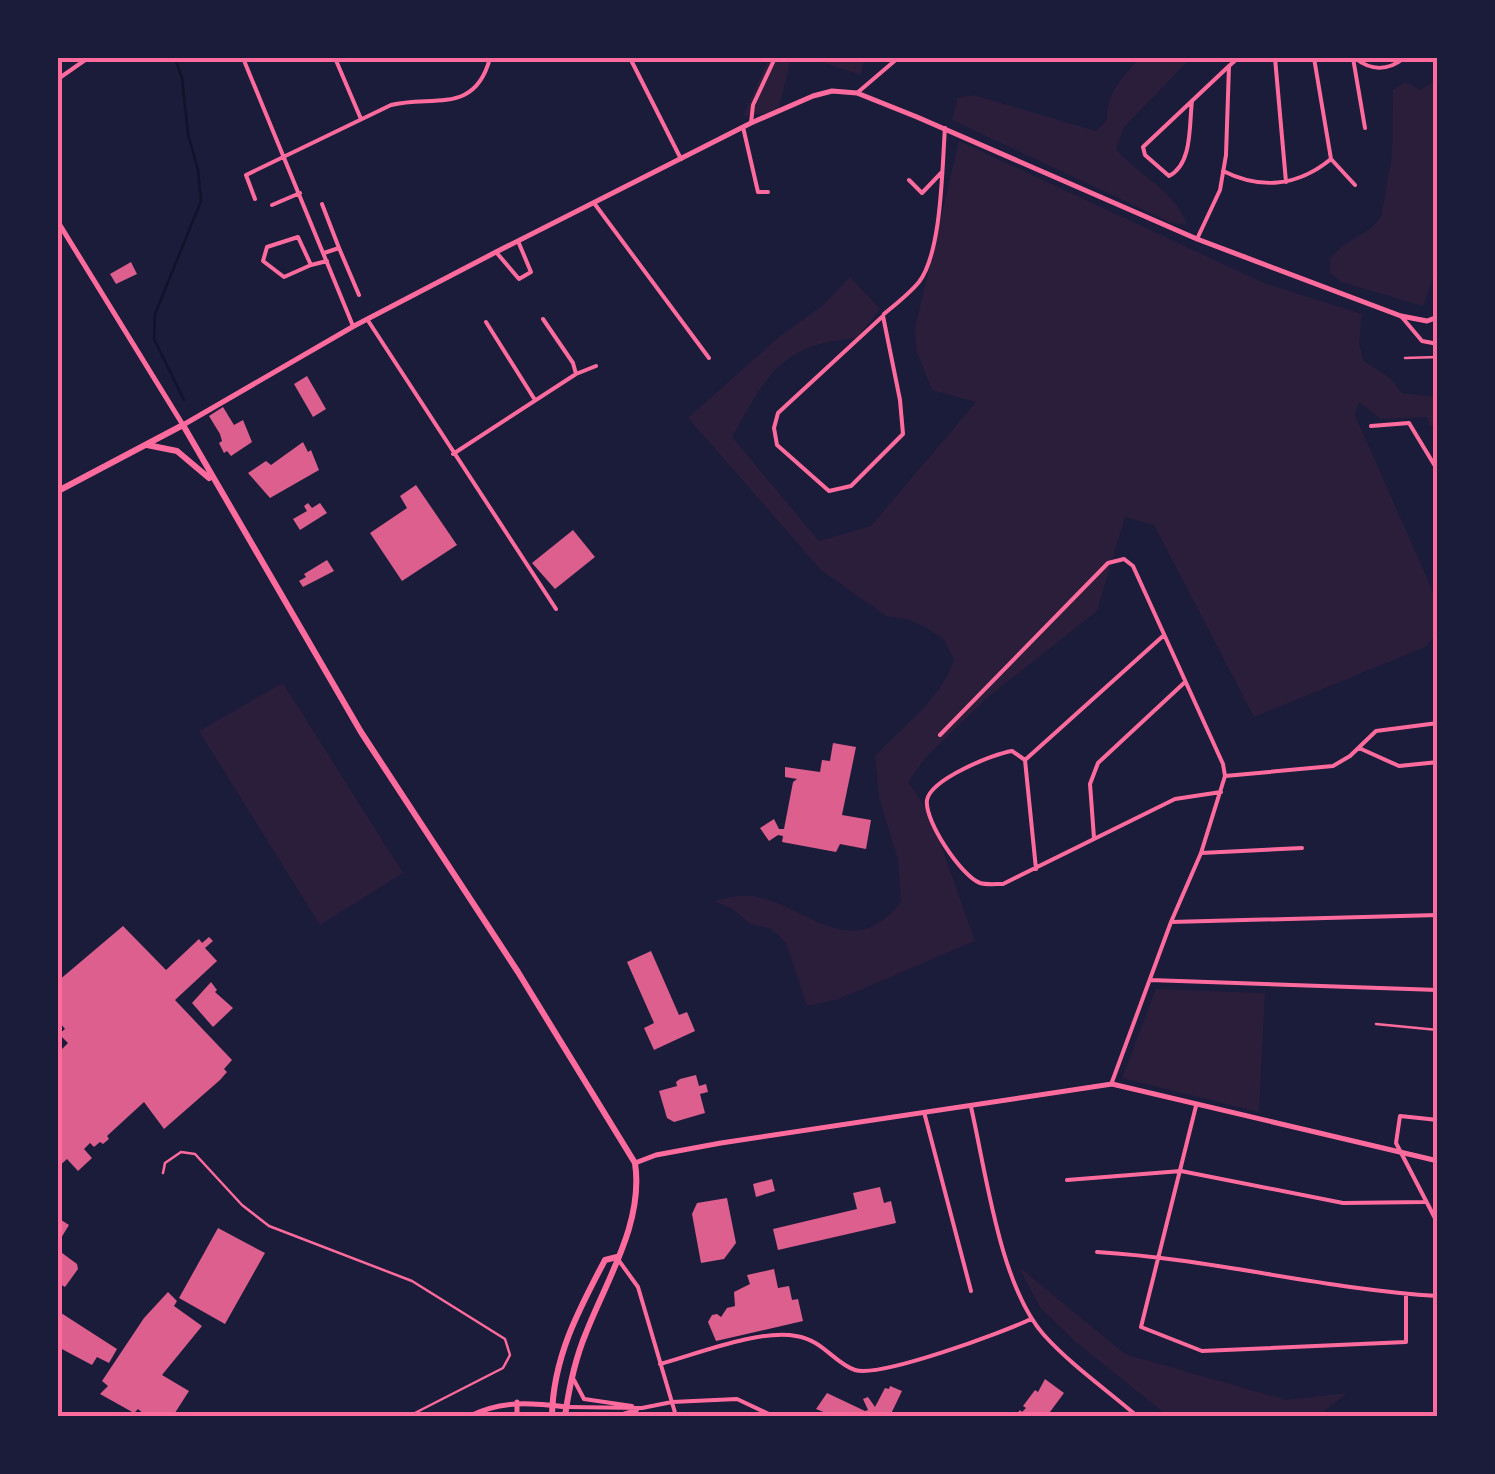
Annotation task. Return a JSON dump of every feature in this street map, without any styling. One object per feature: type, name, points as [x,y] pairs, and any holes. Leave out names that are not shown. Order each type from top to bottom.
[{"type":"main road","points":[[58,491],[183,425],[381,764],[518,972],[635,1162],[637,1198],[616,1257],[615,1272],[585,1333],[566,1416]]},
{"type":"main road","points":[[146,444],[186,456],[216,486]]},
{"type":"main road","points":[[552,1416],[559,1361],[569,1330],[605,1260],[616,1257]]},
{"type":"street","points":[[58,78],[88,58]]},
{"type":"street","points":[[243,58],[354,326]]},
{"type":"street","points":[[335,58],[362,119]]},
{"type":"street","points":[[255,199],[246,175],[391,105],[412,100],[450,102],[472,90],[490,58],[497,58]]},
{"type":"street","points":[[630,58],[681,159]]},
{"type":"street","points":[[768,58],[770,65]]},
{"type":"street","points":[[751,123],[754,105],[775,58]]},
{"type":"street","points":[[857,93],[898,58]]},
{"type":"street","points":[[1192,100],[1186,158],[1177,172],[1169,176],[1145,155],[1143,147],[1192,100],[1238,58]]},
{"type":"street","points":[[1274,58],[1286,182]]},
{"type":"street","points":[[1314,58],[1331,159],[1354,186]]},
{"type":"street","points":[[1354,58],[1379,68],[1404,58]]},
{"type":"street","points":[[1354,58],[1365,128]]},
{"type":"street","points":[[1197,240],[1220,190],[1229,66]]},
{"type":"street","points":[[58,222],[183,425],[354,326],[496,252],[751,123],[832,91],[857,93],[945,128],[1197,240],[1400,316],[1427,321],[1438,318]]},
{"type":"street","points":[[743,128],[758,192],[768,192]]},
{"type":"street","points":[[883,316],[904,434],[851,486],[828,491],[776,445],[774,428],[778,413],[918,283],[929,265],[945,128]]},
{"type":"street","points":[[1223,171],[1253,182],[1286,182],[1311,173],[1331,159]]},
{"type":"street","points":[[909,180],[922,193],[942,172]]},
{"type":"street","points":[[272,206],[300,194]]},
{"type":"street","points":[[594,203],[709,358]]},
{"type":"street","points":[[322,204],[358,295]]},
{"type":"street","points":[[311,265],[298,237],[268,248],[263,261],[284,277],[327,261]]},
{"type":"street","points":[[496,252],[519,280],[530,272],[518,241]]},
{"type":"street","points":[[324,253],[340,248]]},
{"type":"street","points":[[1400,316],[1422,341],[1438,344]]},
{"type":"street","points":[[367,319],[556,610]]},
{"type":"street","points":[[543,319],[576,374]]},
{"type":"street","points":[[486,322],[536,400]]},
{"type":"street","points":[[453,454],[576,374],[596,366]]},
{"type":"street","points":[[1371,426],[1408,422],[1438,470]]},
{"type":"street","points":[[940,735],[1108,562],[1124,559],[1133,566],[1225,776],[1201,854],[1171,922],[1112,1084]]},
{"type":"street","points":[[1025,760],[1163,636]]},
{"type":"street","points":[[1094,838],[1090,784],[1098,764],[1184,683]]},
{"type":"street","points":[[1225,776],[1333,766],[1376,731],[1438,723]]},
{"type":"street","points":[[1359,748],[1399,766],[1438,762]]},
{"type":"street","points":[[1036,870],[1025,760],[1012,751],[993,754],[934,786],[927,800],[930,820],[964,873],[981,883],[1003,884],[1036,870],[1175,800],[1221,792]]},
{"type":"street","points":[[1201,854],[1302,848]]},
{"type":"street","points":[[1171,922],[1438,916]]},
{"type":"street","points":[[1150,980],[1438,990]]},
{"type":"street","points":[[635,1162],[720,1143],[1112,1084],[1438,1161]]},
{"type":"street","points":[[1196,1105],[1141,1327],[1202,1351],[1406,1342],[1406,1294]]},
{"type":"street","points":[[972,1107],[1011,1278],[1031,1319],[1045,1336],[1138,1416]]},
{"type":"street","points":[[924,1112],[971,1291]]},
{"type":"street","points":[[1438,1120],[1400,1116],[1396,1144],[1438,1224]]},
{"type":"street","points":[[1067,1180],[1181,1171],[1342,1204],[1425,1202]]},
{"type":"street","points":[[1097,1252],[1161,1256],[1349,1288],[1438,1296]]},
{"type":"street","points":[[616,1257],[638,1287],[676,1416]]},
{"type":"street","points":[[660,1364],[749,1340],[796,1335],[829,1349],[851,1369],[881,1370],[1031,1319]]},
{"type":"street","points":[[574,1370],[577,1388],[584,1399],[642,1408]]},
{"type":"street","points":[[616,1416],[672,1402],[736,1398],[773,1416]]},
{"type":"street","points":[[470,1416],[490,1406],[517,1402],[642,1408]]},
{"type":"street","points":[[517,1402],[517,1416]]},
{"type":"street","points":[[204,1416],[232,1416]]},
{"type":"lane","points":[[1406,358],[1438,357]]},
{"type":"lane","points":[[1376,1024],[1438,1030]]},
{"type":"lane","points":[[163,1172],[165,1162],[181,1152],[195,1154],[242,1205],[269,1226],[412,1281],[505,1340],[510,1355],[504,1368],[409,1416]]},
{"type":"shaded area","points":[[769,58],[791,58],[778,112],[743,116]]},
{"type":"shaded area","points":[[809,58],[864,58],[861,75]]},
{"type":"shaded area","points":[[1139,58],[1191,58],[1124,127],[1116,149],[1166,193],[1187,225],[1172,223],[952,120],[958,98],[974,95],[1096,131],[1107,120],[1109,102],[1117,86]]},
{"type":"shaded area","points":[[1437,80],[1437,265],[1423,306],[1341,282],[1330,273],[1330,258],[1381,217],[1392,155],[1393,90],[1406,82],[1420,90]]},
{"type":"shaded area","points":[[959,141],[1264,283],[1362,314],[1359,344],[1364,361],[1390,378],[1402,393],[1437,397],[1437,425],[1430,426],[1427,417],[1381,419],[1359,402],[1355,415],[1437,601],[1437,634],[1425,647],[1254,717],[1154,525],[1125,517],[1097,611],[988,697],[927,756],[908,782],[930,814],[975,941],[839,999],[807,1006],[786,943],[771,929],[750,924],[734,910],[714,901],[753,896],[847,930],[865,929],[883,920],[901,902],[898,860],[879,797],[875,756],[931,700],[954,660],[944,640],[927,628],[907,619],[886,616],[821,570],[688,418],[779,337],[822,306],[850,277],[880,309],[857,338],[810,347],[779,366],[755,396],[732,437],[819,541],[871,526],[976,402],[932,390],[916,350],[915,328]]},
{"type":"shaded area","points":[[283,683],[403,873],[320,925],[199,731]]},
{"type":"shaded area","points":[[1156,989],[1265,993],[1259,1112],[1122,1078]]},
{"type":"shaded area","points":[[1018,1266],[1125,1354],[1286,1400],[1347,1393],[1318,1416],[1168,1416],[1077,1343],[1040,1307]]},
{"type":"building","points":[[131,262],[137,274],[116,284],[110,274]]},
{"type":"building","points":[[307,376],[326,409],[313,417],[294,384]]},
{"type":"building","points":[[223,407],[234,425],[243,420],[252,442],[231,456],[227,451],[224,453],[220,434],[209,416]]},
{"type":"building","points":[[303,442],[319,470],[270,498],[248,473],[266,461],[271,465]]},
{"type":"building","points":[[416,485],[457,545],[402,581],[370,533],[407,508],[400,496]]},
{"type":"building","points":[[308,503],[312,508],[320,503],[327,513],[300,530],[293,519],[307,511],[304,506]]},
{"type":"building","points":[[573,530],[595,557],[555,589],[532,563]]},
{"type":"building","points":[[327,560],[334,571],[303,587],[299,581],[306,577],[304,574]]},
{"type":"building","points":[[833,743],[856,747],[842,815],[871,820],[866,849],[840,844],[836,852],[782,842],[783,836],[778,835],[769,841],[760,828],[774,819],[779,829],[784,829],[793,782],[797,779],[785,777],[785,767],[820,772],[822,760],[830,761]]},
{"type":"building","points":[[123,926],[166,970],[199,939],[202,943],[209,937],[213,941],[205,948],[217,961],[175,1000],[232,1060],[220,1080],[164,1129],[144,1102],[103,1144],[94,1147],[90,1143],[84,1149],[92,1158],[78,1171],[67,1159],[58,1167],[58,1053],[68,1043],[59,1034],[65,1029],[60,1023],[58,1026],[58,981]]},
{"type":"building","points":[[651,951],[679,1015],[687,1012],[695,1031],[654,1050],[644,1028],[654,1023],[627,962]]},
{"type":"building","points":[[211,982],[215,992],[233,1008],[213,1027],[192,1003]]},
{"type":"building","points":[[696,1075],[699,1086],[706,1084],[708,1092],[700,1094],[705,1113],[674,1122],[667,1118],[659,1091]]},
{"type":"building","points":[[772,1179],[775,1191],[756,1197],[753,1184]]},
{"type":"building","points":[[880,1187],[884,1203],[891,1201],[896,1223],[778,1250],[773,1229],[857,1209],[853,1193]]},
{"type":"building","points":[[727,1198],[736,1243],[724,1259],[701,1263],[692,1214],[697,1203]]},
{"type":"building","points":[[58,1218],[69,1225],[58,1243]]},
{"type":"building","points":[[218,1228],[265,1253],[225,1324],[179,1298]]},
{"type":"building","points":[[58,1250],[78,1269],[65,1287],[58,1283]]},
{"type":"building","points":[[774,1269],[778,1288],[789,1286],[792,1300],[798,1299],[803,1321],[716,1341],[708,1322],[712,1315],[721,1317],[727,1308],[735,1306],[734,1292],[750,1284],[747,1275]]},
{"type":"building","points":[[168,1292],[177,1301],[174,1306],[202,1326],[162,1375],[189,1391],[173,1416],[146,1416],[100,1394],[108,1386],[102,1381],[144,1318]]},
{"type":"building","points":[[58,1311],[117,1349],[109,1363],[97,1357],[92,1365],[58,1347]]},
{"type":"building","points":[[1045,1379],[1064,1393],[1047,1416],[1015,1416],[1026,1408],[1023,1406]]},
{"type":"building","points":[[890,1386],[902,1391],[890,1416],[833,1416],[816,1409],[827,1393],[865,1411],[868,1410],[863,1399],[868,1397],[875,1407]]},
{"type":"waterway","points":[[175,58],[182,78],[201,201],[155,314],[154,339],[184,400]]}]
